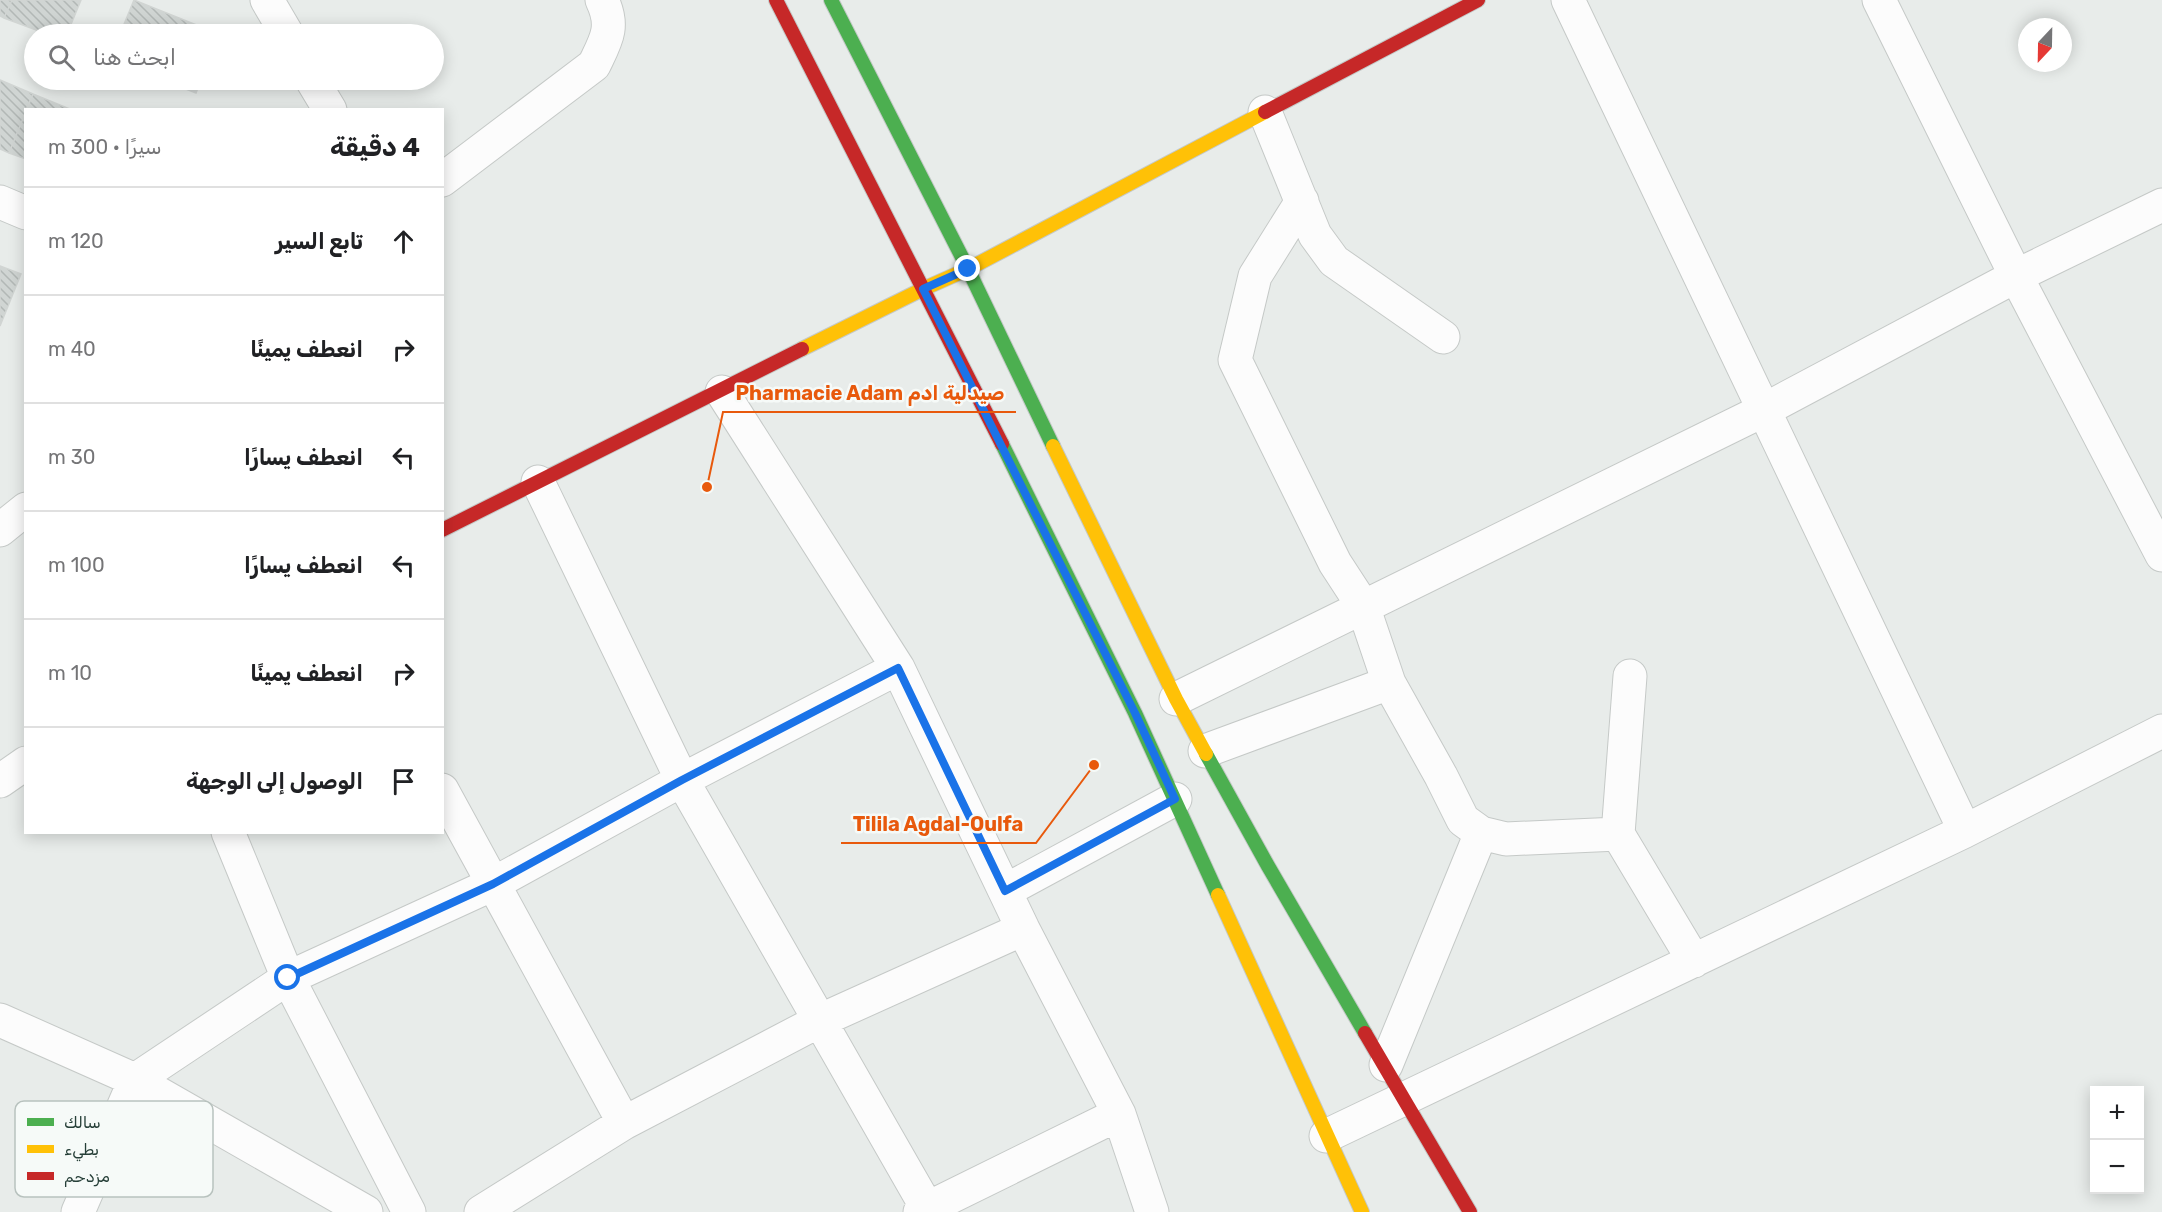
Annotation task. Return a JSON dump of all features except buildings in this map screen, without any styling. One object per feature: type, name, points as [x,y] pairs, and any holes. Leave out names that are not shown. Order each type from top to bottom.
[{"type":"street","points":[[267,0],[281,24]]},
{"type":"street","points":[[444,178],[594,65],[607,39],[609,15],[602,0]]},
{"type":"street","points":[[776,0],[1135,713],[1219,893],[1362,1212]]},
{"type":"street","points":[[831,0],[968,269],[1176,699],[1268,866],[1470,1212]]},
{"type":"street","points":[[444,529],[723,392],[923,289],[968,269],[1478,0]]},
{"type":"street","points":[[1568,0],[1965,831]]},
{"type":"street","points":[[1879,0],[2016,276],[2162,555]]},
{"type":"street","points":[[318,90],[329,108]]},
{"type":"street","points":[[1265,112],[1315,235],[1334,261],[1443,337]]},
{"type":"street","points":[[1302,201],[1255,276],[1235,360],[1335,563],[1363,606],[1389,683],[1463,820],[1481,833],[1506,839],[1618,834]]},
{"type":"street","points":[[0,202],[24,212]]},
{"type":"street","points":[[1176,699],[1764,410],[2016,276],[2162,205]]},
{"type":"street","points":[[723,392],[898,668],[1023,929],[1119,1114],[1152,1212]]},
{"type":"street","points":[[538,482],[682,780],[923,1210],[1119,1114]]},
{"type":"street","points":[[0,530],[24,511]]},
{"type":"street","points":[[126,1101],[135,1080],[288,978],[493,884],[682,780],[898,668]]},
{"type":"street","points":[[1630,676],[1618,834],[1694,961]]},
{"type":"street","points":[[1205,751],[1389,683]]},
{"type":"street","points":[[1326,1136],[1965,831],[2162,731]]},
{"type":"street","points":[[0,782],[24,764]]},
{"type":"street","points":[[444,794],[624,1123]]},
{"type":"street","points":[[1005,891],[1175,799]]},
{"type":"street","points":[[1386,1065],[1481,833]]},
{"type":"street","points":[[229,834],[288,978],[409,1212]]},
{"type":"street","points":[[481,1212],[624,1123],[819,1021],[1023,929]]},
{"type":"street","points":[[0,1020],[135,1080],[172,1101]]},
{"type":"street","points":[[213,1125],[366,1212]]},
{"type":"street","points":[[78,1212],[84,1197]]},
{"type":"traffic: fast","points":[[831,0],[968,269],[1053,446]]},
{"type":"traffic: fast","points":[[1002,444],[1135,713],[1218,895]]},
{"type":"traffic: fast","points":[[1206,754],[1365,1033]]},
{"type":"traffic: slow","points":[[802,349],[968,269],[1265,112]]},
{"type":"traffic: slow","points":[[1053,446],[1176,699],[1206,754]]},
{"type":"traffic: slow","points":[[1218,895],[1362,1212]]},
{"type":"traffic: jam","points":[[776,0],[1002,444]]},
{"type":"traffic: jam","points":[[1265,112],[1478,0]]},
{"type":"traffic: jam","points":[[444,529],[802,349]]},
{"type":"traffic: jam","points":[[1365,1033],[1470,1212]]},
{"type":"place","name":"Pharmacie Adam صيدلية ادم","points":[[707,487]]},
{"type":"place","name":"Tilila Agdal-Oulfa","points":[[1094,765]]},
{"type":"route","points":[[288,978],[493,884],[682,780],[898,668],[1005,891],[1175,799],[1135,713],[923,289],[968,269]]}]
